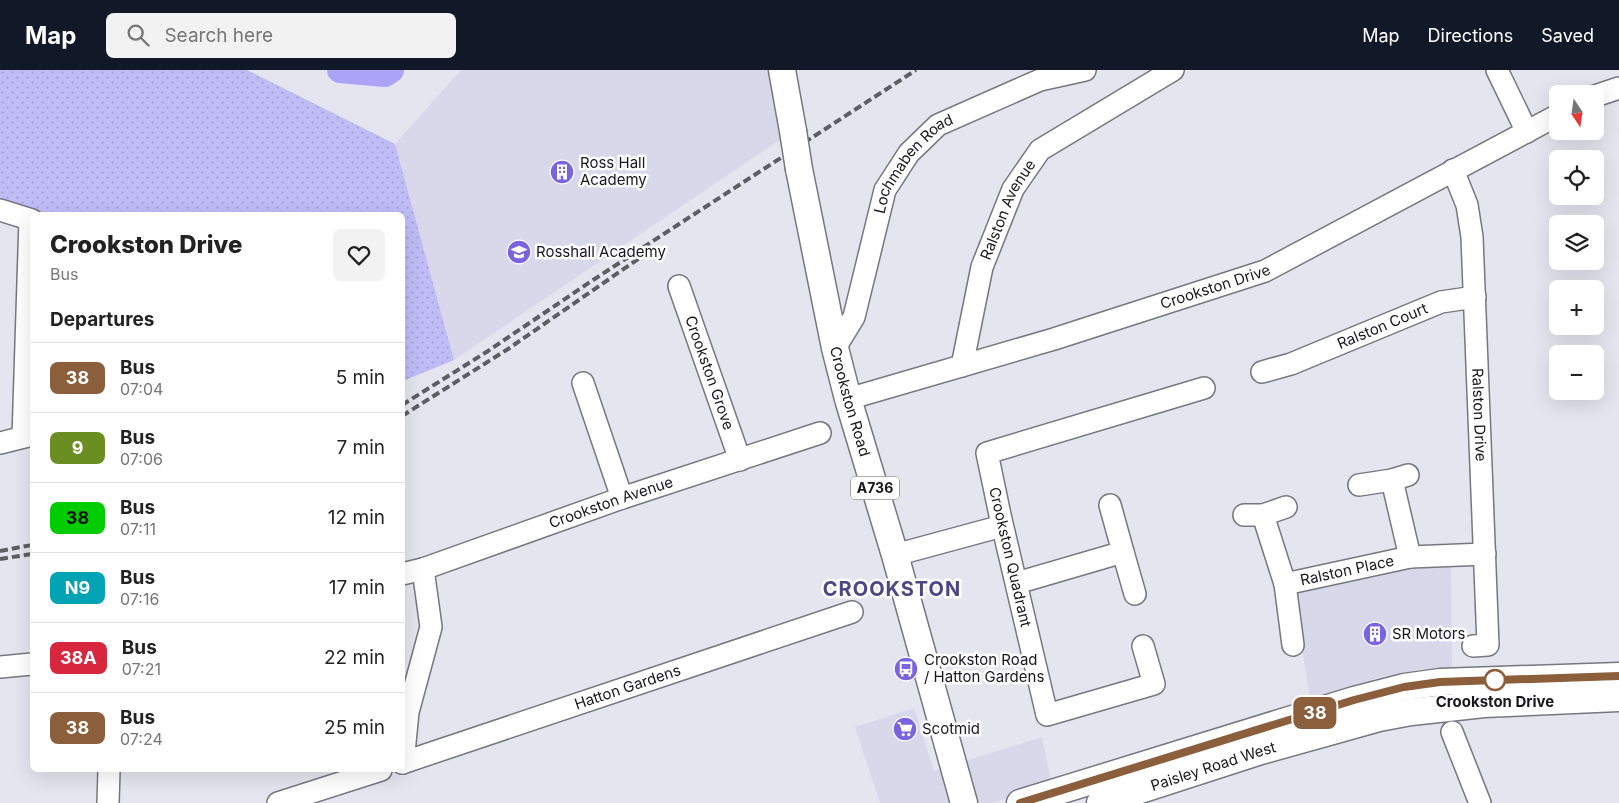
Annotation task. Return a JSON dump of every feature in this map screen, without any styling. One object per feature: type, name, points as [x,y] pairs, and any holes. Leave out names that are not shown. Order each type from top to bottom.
[{"type":"main road","name":"Crookston Road","points":[[782,70],[799,169],[835,348],[964,803]]},
{"type":"main road","name":"Paisley Road West","points":[[1100,803],[1261,751],[1330,720],[1382,692],[1431,683],[1619,676]]},
{"type":"main road","name":"Paisley Road West","points":[[1020,803],[1330,720],[1379,718],[1411,712],[1484,704],[1619,698]]},
{"type":"street","name":"Lochmaben Road","points":[[835,348],[854,317],[885,190],[909,153],[938,125],[1040,80],[1085,70]]},
{"type":"street","name":"Ralston Avenue","points":[[962,366],[982,267],[1013,189],[1040,150],[1168,70]]},
{"type":"street","points":[[1497,70],[1527,132]]},
{"type":"street","points":[[1604,92],[1619,86],[1618,70]]},
{"type":"street","name":"Crookston Drive","points":[[848,399],[1064,336],[1265,271],[1549,120]]},
{"type":"street","name":"Ralston Drive","points":[[1453,170],[1467,205],[1472,237],[1475,297],[1488,645],[1473,646]]},
{"type":"street","points":[[0,210],[30,220]]},
{"type":"street","name":"Crookston Grove","points":[[679,286],[740,460]]},
{"type":"street","points":[[0,443],[28,436],[30,292]]},
{"type":"street","name":"Ralston Court","points":[[1262,372],[1293,371],[1441,302],[1475,297]]},
{"type":"street","points":[[583,383],[622,498]]},
{"type":"street","name":"Crookston Quadrant","points":[[1143,646],[1154,684],[1047,715],[1002,526],[987,453],[1194,396]]},
{"type":"street","name":"Crookston Avenue","points":[[413,571],[622,498],[820,433]]},
{"type":"street","name":"Ralston Place","points":[[1359,485],[1400,477],[1410,557]]},
{"type":"street","points":[[1110,505],[1135,594]]},
{"type":"street","name":"Ralston Place","points":[[1286,507],[1253,515],[1285,584],[1293,645]]},
{"type":"street","points":[[895,555],[1002,526]]},
{"type":"street","points":[[1017,583],[1123,552]]},
{"type":"street","name":"Ralston Place","points":[[1285,584],[1410,557],[1485,554]]},
{"type":"street","points":[[405,743],[408,712],[431,627],[413,571]]},
{"type":"street","name":"Hatton Gardens","points":[[405,762],[852,612]]},
{"type":"street","points":[[0,667],[30,664]]},
{"type":"street","points":[[1452,732],[1480,803]]},
{"type":"street","points":[[108,803],[109,772]]},
{"type":"street","points":[[278,803],[375,772]]},
{"type":"shaded area","points":[[0,70],[247,70],[395,144],[454,360],[405,380],[405,212],[30,212],[0,202]]},
{"type":"shaded area","name":"Rosshall Academy","points":[[461,70],[782,70],[793,131],[454,360],[395,144]]},
{"type":"shaded area","points":[[1451,563],[1452,669],[1420,669],[1380,677],[1310,699],[1293,590],[1409,565]]},
{"type":"shaded area","points":[[914,708],[934,771],[1042,737],[1052,784],[992,803],[880,803],[855,727]]},
{"type":"waterway","points":[[340,70],[385,74],[391,70]]},
{"type":"railway","points":[[405,403],[488,351],[593,280],[916,70]]},
{"type":"railway","points":[[405,414],[508,349],[641,257]]},
{"type":"railway","points":[[0,551],[30,545]]},
{"type":"railway","points":[[0,559],[30,554]]},
{"type":"bus line","name":"38","points":[[1020,803],[1354,700],[1404,687],[1440,682],[1619,676]]},
{"type":"place","name":"Ross Hall Academy","points":[[562,172]]},
{"type":"place","name":"Rosshall Academy","points":[[519,252]]},
{"type":"place","name":"SR Motors","points":[[1375,634]]},
{"type":"place","name":"Crookston Road / Hatton Gardens","points":[[906,669]]},
{"type":"place","name":"Crookston Drive","points":[[1495,680]]},
{"type":"place","name":"Scotmid","points":[[905,729]]},
{"type":"district","name":"CROOKSTON","points":[[892,589]]}]
